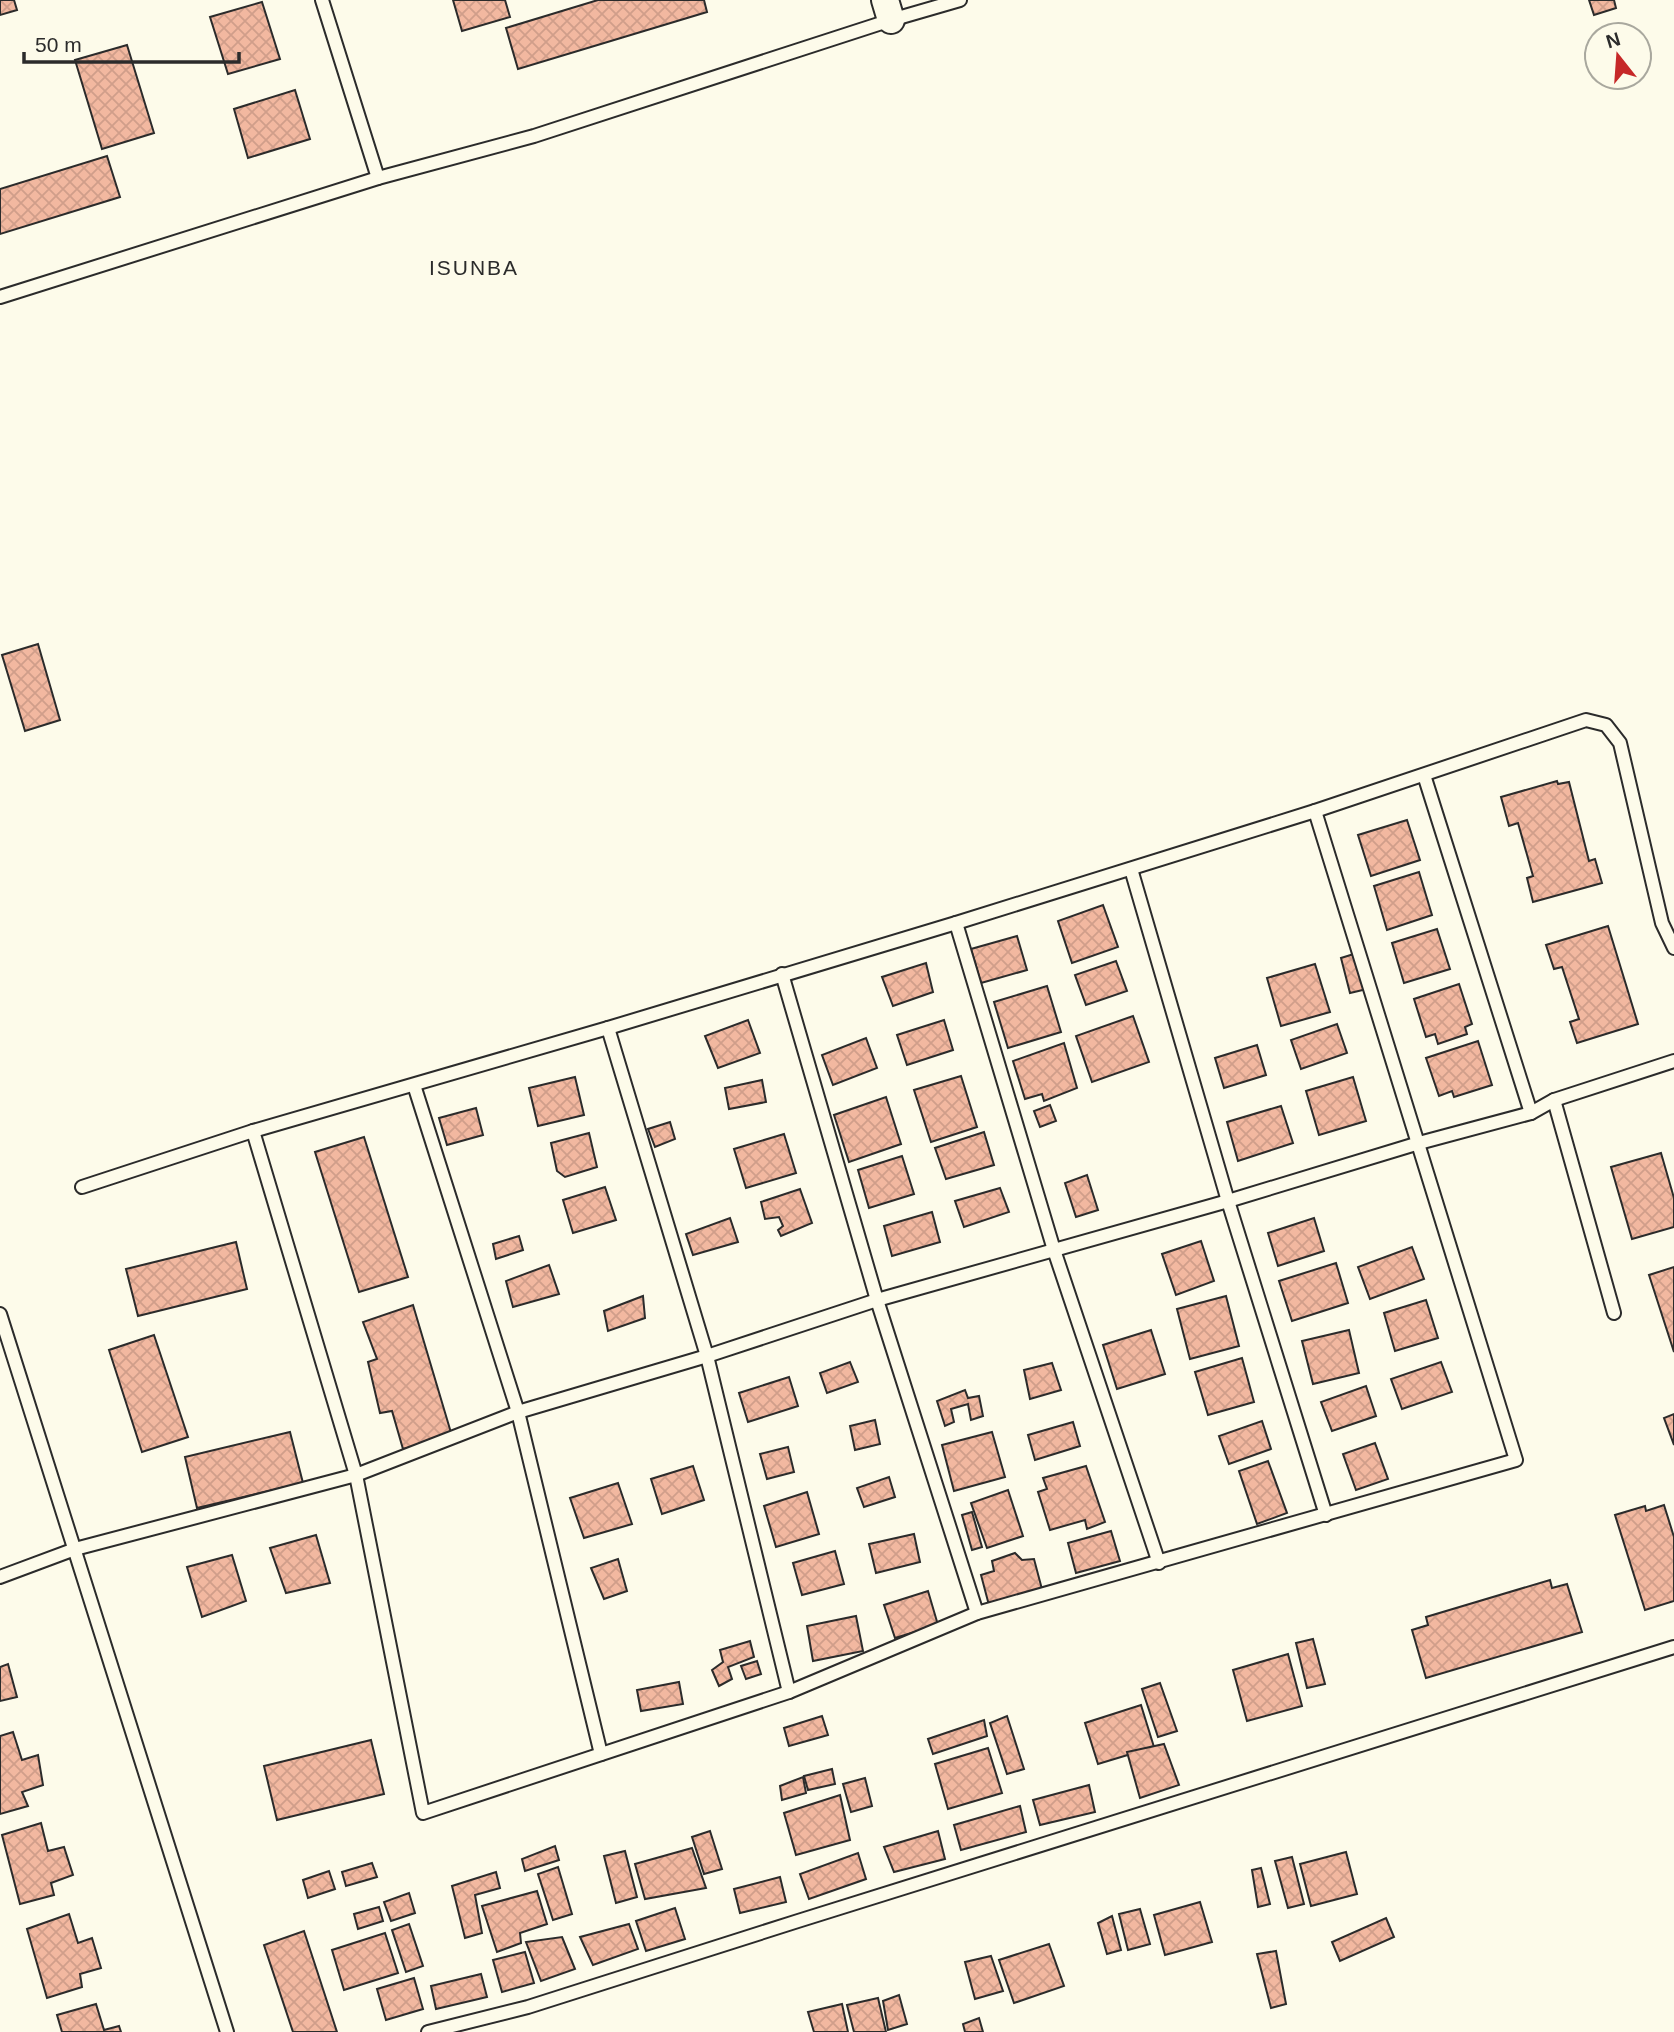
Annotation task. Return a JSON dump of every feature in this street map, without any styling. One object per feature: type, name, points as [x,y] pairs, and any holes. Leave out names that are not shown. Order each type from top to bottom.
[{"type":"lane","points":[[322,0],[378,178]]},
{"type":"lane","points":[[0,297],[378,178],[534,136],[888,10],[960,0]]},
{"type":"lane","points":[[82,1187],[253,1131],[608,1028],[1131,869],[1315,811],[1586,720],[1606,726],[1620,743],[1662,923],[1674,948]]},
{"type":"lane","points":[[1424,775],[1531,1113]]},
{"type":"lane","points":[[253,1131],[356,1475],[423,1813],[789,1692],[977,1613],[1516,1460],[1315,811]]},
{"type":"lane","points":[[1131,869],[1228,1201],[1326,1515]]},
{"type":"lane","points":[[956,923],[1054,1250],[1159,1563]]},
{"type":"lane","points":[[782,974],[877,1300],[977,1613]]},
{"type":"lane","points":[[608,1028],[707,1356],[789,1692]]},
{"type":"lane","points":[[0,1577],[75,1549],[356,1475],[518,1412],[707,1356],[877,1300],[1531,1113],[1554,1100],[1674,1061]]},
{"type":"lane","points":[[414,1085],[518,1412],[601,1755]]},
{"type":"lane","points":[[1554,1100],[1614,1313]]},
{"type":"lane","points":[[0,1314],[227,2032]]},
{"type":"lane","points":[[428,2032],[528,2007],[1674,1647]]},
{"type":"building","points":[[0,0],[14,0],[17,10],[0,15]]},
{"type":"building","points":[[453,0],[505,0],[510,17],[462,31]]},
{"type":"building","points":[[598,0],[704,0],[707,12],[518,69],[506,28]]},
{"type":"building","points":[[1589,0],[1614,0],[1616,8],[1594,15]]},
{"type":"building","points":[[262,2],[280,59],[228,74],[210,17]]},
{"type":"building","points":[[127,45],[154,133],[102,149],[75,60]]},
{"type":"building","points":[[295,90],[310,139],[248,158],[234,109]]},
{"type":"building","points":[[107,156],[120,197],[0,234],[0,189]]},
{"type":"building","points":[[38,644],[60,720],[25,731],[2,655]]},
{"type":"building","points":[[1557,781],[1558,784],[1569,782],[1589,861],[1595,859],[1602,883],[1533,902],[1527,878],[1533,876],[1518,823],[1509,826],[1501,797]]},
{"type":"building","points":[[1407,820],[1420,860],[1371,876],[1358,835]]},
{"type":"building","points":[[1419,872],[1432,915],[1387,930],[1374,886]]},
{"type":"building","points":[[1103,905],[1118,947],[1072,963],[1058,921]]},
{"type":"building","points":[[1608,926],[1638,1024],[1577,1043],[1570,1022],[1579,1019],[1562,967],[1554,969],[1546,945]]},
{"type":"building","points":[[1437,929],[1450,969],[1404,983],[1392,943]]},
{"type":"building","points":[[1017,936],[1027,970],[981,983],[971,949]]},
{"type":"building","points":[[1357,953],[1367,989],[1350,993],[1341,958]]},
{"type":"building","points":[[1116,961],[1127,991],[1086,1005],[1075,975]]},
{"type":"building","points":[[926,963],[933,992],[893,1006],[882,977]]},
{"type":"building","points":[[1315,964],[1330,1012],[1281,1026],[1267,978]]},
{"type":"building","points":[[1459,984],[1472,1024],[1465,1027],[1467,1034],[1438,1044],[1435,1034],[1426,1037],[1414,999]]},
{"type":"building","points":[[1047,986],[1061,1032],[1008,1048],[994,1002]]},
{"type":"building","points":[[1133,1016],[1149,1062],[1092,1082],[1076,1036]]},
{"type":"building","points":[[748,1020],[760,1053],[718,1068],[705,1036]]},
{"type":"building","points":[[944,1020],[953,1050],[907,1065],[897,1035]]},
{"type":"building","points":[[1337,1024],[1347,1053],[1301,1069],[1291,1040]]},
{"type":"building","points":[[866,1038],[877,1068],[833,1085],[822,1055]]},
{"type":"building","points":[[1478,1041],[1492,1085],[1454,1097],[1452,1091],[1439,1096],[1426,1058]]},
{"type":"building","points":[[1064,1043],[1077,1088],[1044,1101],[1042,1094],[1025,1099],[1013,1061]]},
{"type":"building","points":[[1257,1045],[1266,1075],[1224,1088],[1215,1058]]},
{"type":"building","points":[[961,1076],[977,1127],[931,1142],[914,1090]]},
{"type":"building","points":[[575,1077],[584,1115],[538,1126],[529,1088]]},
{"type":"building","points":[[1353,1077],[1366,1121],[1319,1135],[1306,1091]]},
{"type":"building","points":[[762,1080],[766,1102],[729,1109],[725,1088]]},
{"type":"building","points":[[886,1097],[901,1144],[849,1162],[834,1115]]},
{"type":"building","points":[[1050,1105],[1056,1121],[1040,1127],[1034,1111]]},
{"type":"building","points":[[1281,1106],[1293,1143],[1238,1161],[1227,1122]]},
{"type":"building","points":[[476,1108],[483,1135],[447,1145],[439,1118]]},
{"type":"building","points":[[670,1122],[675,1139],[655,1147],[648,1129]]},
{"type":"building","points":[[984,1132],[994,1165],[946,1179],[935,1148]]},
{"type":"building","points":[[589,1133],[597,1167],[565,1177],[557,1171],[551,1143]]},
{"type":"building","points":[[784,1134],[796,1173],[746,1188],[734,1149]]},
{"type":"building","points":[[364,1137],[408,1277],[359,1292],[315,1152]]},
{"type":"building","points":[[1661,1153],[1674,1198],[1674,1227],[1632,1239],[1611,1167]]},
{"type":"building","points":[[902,1156],[914,1194],[869,1208],[858,1170]]},
{"type":"building","points":[[1087,1175],[1098,1210],[1076,1217],[1065,1183]]},
{"type":"building","points":[[605,1187],[616,1220],[573,1233],[563,1200]]},
{"type":"building","points":[[1000,1188],[1009,1212],[964,1227],[955,1201]]},
{"type":"building","points":[[800,1189],[812,1223],[781,1236],[778,1230],[783,1226],[779,1217],[765,1219],[761,1202]]},
{"type":"building","points":[[932,1212],[940,1242],[892,1256],[884,1226]]},
{"type":"building","points":[[730,1218],[738,1242],[693,1255],[686,1234]]},
{"type":"building","points":[[1314,1218],[1324,1251],[1278,1266],[1268,1233]]},
{"type":"building","points":[[519,1236],[523,1250],[496,1259],[493,1244]]},
{"type":"building","points":[[1201,1241],[1214,1281],[1176,1295],[1162,1254]]},
{"type":"building","points":[[236,1242],[247,1289],[138,1316],[126,1269]]},
{"type":"building","points":[[1412,1247],[1424,1279],[1370,1299],[1358,1267]]},
{"type":"building","points":[[1336,1263],[1348,1303],[1292,1321],[1279,1281]]},
{"type":"building","points":[[549,1265],[559,1294],[513,1307],[506,1281]]},
{"type":"building","points":[[1674,1267],[1674,1352],[1649,1275]]},
{"type":"building","points":[[643,1296],[645,1318],[608,1331],[604,1311]]},
{"type":"building","points":[[1226,1296],[1239,1346],[1190,1359],[1177,1309]]},
{"type":"building","points":[[1426,1300],[1438,1338],[1395,1351],[1384,1313]]},
{"type":"building","points":[[413,1305],[452,1436],[403,1449],[392,1411],[380,1413],[368,1362],[377,1359],[363,1322]]},
{"type":"building","points":[[1151,1330],[1165,1374],[1117,1389],[1103,1345]]},
{"type":"building","points":[[1349,1330],[1359,1373],[1313,1384],[1302,1341]]},
{"type":"building","points":[[154,1335],[188,1437],[142,1452],[109,1350]]},
{"type":"building","points":[[1242,1358],[1254,1402],[1208,1415],[1195,1372]]},
{"type":"building","points":[[850,1362],[858,1382],[827,1393],[820,1373]]},
{"type":"building","points":[[1441,1362],[1452,1392],[1402,1409],[1391,1379]]},
{"type":"building","points":[[1052,1363],[1061,1390],[1030,1399],[1024,1370]]},
{"type":"building","points":[[789,1377],[798,1406],[748,1422],[739,1393]]},
{"type":"building","points":[[1366,1386],[1376,1416],[1332,1431],[1321,1402]]},
{"type":"building","points":[[965,1390],[968,1398],[979,1396],[983,1416],[971,1420],[968,1404],[951,1409],[954,1422],[945,1426],[937,1401]]},
{"type":"building","points":[[1674,1414],[1674,1445],[1664,1418]]},
{"type":"building","points":[[875,1420],[880,1444],[855,1450],[850,1426]]},
{"type":"building","points":[[1262,1421],[1271,1449],[1229,1464],[1219,1436]]},
{"type":"building","points":[[1073,1422],[1080,1446],[1035,1460],[1028,1435]]},
{"type":"building","points":[[290,1432],[303,1483],[197,1508],[185,1457]]},
{"type":"building","points":[[992,1432],[1005,1477],[954,1491],[942,1445]]},
{"type":"building","points":[[1375,1443],[1388,1479],[1356,1490],[1343,1454]]},
{"type":"building","points":[[788,1447],[794,1472],[767,1479],[760,1454]]},
{"type":"building","points":[[1268,1461],[1287,1513],[1257,1524],[1239,1471]]},
{"type":"building","points":[[693,1466],[704,1500],[662,1514],[651,1479]]},
{"type":"building","points":[[1086,1466],[1105,1522],[1087,1529],[1085,1520],[1050,1530],[1038,1492],[1047,1489],[1043,1478]]},
{"type":"building","points":[[889,1477],[895,1497],[864,1507],[857,1488]]},
{"type":"building","points":[[618,1483],[632,1524],[584,1538],[570,1498]]},
{"type":"building","points":[[1008,1490],[1023,1536],[987,1548],[971,1503]]},
{"type":"building","points":[[807,1492],[819,1534],[776,1547],[764,1506]]},
{"type":"building","points":[[1664,1505],[1674,1537],[1674,1601],[1645,1610],[1615,1515],[1645,1506],[1646,1511]]},
{"type":"building","points":[[972,1512],[982,1547],[972,1550],[962,1515]]},
{"type":"building","points":[[1111,1531],[1120,1561],[1076,1573],[1068,1543]]},
{"type":"building","points":[[914,1534],[920,1562],[876,1573],[869,1544]]},
{"type":"building","points":[[316,1535],[330,1583],[286,1593],[270,1548]]},
{"type":"building","points":[[835,1551],[844,1584],[802,1595],[793,1563]]},
{"type":"building","points":[[1015,1553],[1022,1560],[1034,1559],[1043,1593],[990,1609],[981,1575],[994,1571],[992,1561]]},
{"type":"building","points":[[232,1555],[246,1601],[202,1617],[187,1567]]},
{"type":"building","points":[[618,1559],[627,1591],[604,1599],[591,1568]]},
{"type":"building","points":[[1550,1580],[1552,1588],[1567,1584],[1582,1632],[1426,1678],[1412,1630],[1428,1625],[1426,1617]]},
{"type":"building","points":[[928,1591],[938,1625],[895,1638],[884,1605]]},
{"type":"building","points":[[856,1616],[863,1651],[813,1661],[807,1626]]},
{"type":"building","points":[[1313,1639],[1325,1684],[1307,1688],[1296,1643]]},
{"type":"building","points":[[750,1641],[754,1657],[728,1667],[732,1679],[719,1686],[712,1670],[723,1662],[720,1650]]},
{"type":"building","points":[[1288,1654],[1302,1706],[1247,1721],[1233,1670]]},
{"type":"building","points":[[757,1661],[761,1674],[746,1679],[741,1666]]},
{"type":"building","points":[[8,1664],[17,1697],[0,1701],[0,1667]]},
{"type":"building","points":[[679,1682],[683,1704],[641,1711],[637,1690]]},
{"type":"building","points":[[1160,1683],[1177,1731],[1158,1737],[1142,1689]]},
{"type":"building","points":[[1141,1705],[1154,1747],[1098,1764],[1085,1723]]},
{"type":"building","points":[[822,1716],[828,1735],[789,1746],[784,1728]]},
{"type":"building","points":[[1007,1716],[1024,1769],[1007,1774],[990,1723]]},
{"type":"building","points":[[984,1720],[987,1736],[933,1754],[928,1739]]},
{"type":"building","points":[[13,1732],[22,1760],[38,1755],[43,1785],[22,1792],[28,1806],[0,1814],[0,1736]]},
{"type":"building","points":[[371,1740],[384,1794],[277,1820],[264,1766]]},
{"type":"building","points":[[1164,1744],[1179,1785],[1140,1798],[1127,1752]]},
{"type":"building","points":[[988,1748],[1002,1793],[948,1809],[935,1764]]},
{"type":"building","points":[[832,1769],[835,1784],[808,1790],[804,1776]]},
{"type":"building","points":[[803,1777],[806,1793],[782,1800],[780,1786]]},
{"type":"building","points":[[865,1778],[872,1806],[851,1812],[843,1784]]},
{"type":"building","points":[[1089,1785],[1095,1812],[1040,1825],[1033,1800]]},
{"type":"building","points":[[840,1795],[850,1840],[796,1855],[784,1813]]},
{"type":"building","points":[[1020,1806],[1026,1832],[961,1850],[954,1825]]},
{"type":"building","points":[[41,1823],[48,1851],[64,1847],[73,1875],[51,1883],[54,1895],[20,1904],[2,1835]]},
{"type":"building","points":[[710,1831],[722,1869],[704,1874],[692,1837]]},
{"type":"building","points":[[938,1831],[945,1859],[894,1872],[884,1847]]},
{"type":"building","points":[[555,1846],[559,1860],[525,1871],[522,1859]]},
{"type":"building","points":[[692,1848],[706,1888],[645,1899],[635,1864]]},
{"type":"building","points":[[625,1851],[637,1897],[616,1903],[604,1856]]},
{"type":"building","points":[[1346,1852],[1357,1894],[1311,1906],[1300,1864]]},
{"type":"building","points":[[858,1853],[866,1879],[809,1899],[800,1874]]},
{"type":"building","points":[[1292,1857],[1304,1904],[1288,1908],[1275,1861]]},
{"type":"building","points":[[372,1863],[377,1877],[346,1886],[342,1872]]},
{"type":"building","points":[[558,1867],[572,1914],[553,1920],[538,1874]]},
{"type":"building","points":[[1261,1868],[1270,1904],[1258,1907],[1252,1870]]},
{"type":"building","points":[[329,1871],[335,1889],[308,1898],[303,1880]]},
{"type":"building","points":[[496,1872],[500,1888],[475,1895],[482,1933],[465,1938],[452,1886]]},
{"type":"building","points":[[780,1877],[786,1902],[740,1913],[734,1889]]},
{"type":"building","points":[[537,1891],[547,1924],[520,1933],[521,1943],[497,1952],[482,1906]]},
{"type":"building","points":[[409,1893],[415,1913],[391,1921],[384,1902]]},
{"type":"building","points":[[1200,1902],[1212,1942],[1165,1955],[1154,1915]]},
{"type":"building","points":[[379,1907],[383,1921],[358,1929],[354,1914]]},
{"type":"building","points":[[675,1908],[685,1939],[646,1951],[636,1921]]},
{"type":"building","points":[[1140,1909],[1150,1944],[1128,1950],[1119,1914]]},
{"type":"building","points":[[69,1914],[78,1943],[92,1938],[101,1968],[80,1974],[82,1987],[47,1998],[27,1929]]},
{"type":"building","points":[[1112,1916],[1121,1950],[1107,1954],[1098,1923]]},
{"type":"building","points":[[1386,1918],[1394,1937],[1340,1961],[1332,1942]]},
{"type":"building","points":[[409,1924],[423,1966],[406,1972],[392,1930]]},
{"type":"building","points":[[629,1924],[638,1949],[593,1965],[580,1937]]},
{"type":"building","points":[[304,1931],[337,2032],[293,2032],[264,1945]]},
{"type":"building","points":[[385,1933],[398,1973],[344,1990],[332,1950]]},
{"type":"building","points":[[562,1937],[575,1969],[541,1981],[526,1942]]},
{"type":"building","points":[[1049,1944],[1064,1986],[1014,2003],[999,1960]]},
{"type":"building","points":[[1276,1951],[1286,2004],[1271,2008],[1257,1954]]},
{"type":"building","points":[[525,1952],[534,1983],[502,1992],[493,1960]]},
{"type":"building","points":[[991,1956],[1003,1991],[975,1999],[965,1962]]},
{"type":"building","points":[[481,1974],[487,1997],[436,2009],[431,1986]]},
{"type":"building","points":[[414,1978],[423,2009],[386,2020],[377,1989]]},
{"type":"building","points":[[899,1995],[907,2024],[888,2030],[883,2001]]},
{"type":"building","points":[[878,1998],[886,2032],[854,2032],[847,2005]]},
{"type":"building","points":[[96,2004],[104,2030],[119,2026],[121,2032],[62,2032],[57,2015]]},
{"type":"building","points":[[842,2004],[848,2032],[814,2032],[808,2012]]},
{"type":"building","points":[[979,2018],[983,2032],[965,2032],[963,2024]]},
{"type":"district","name":"ISUNBA","points":[[474,267]]}]
